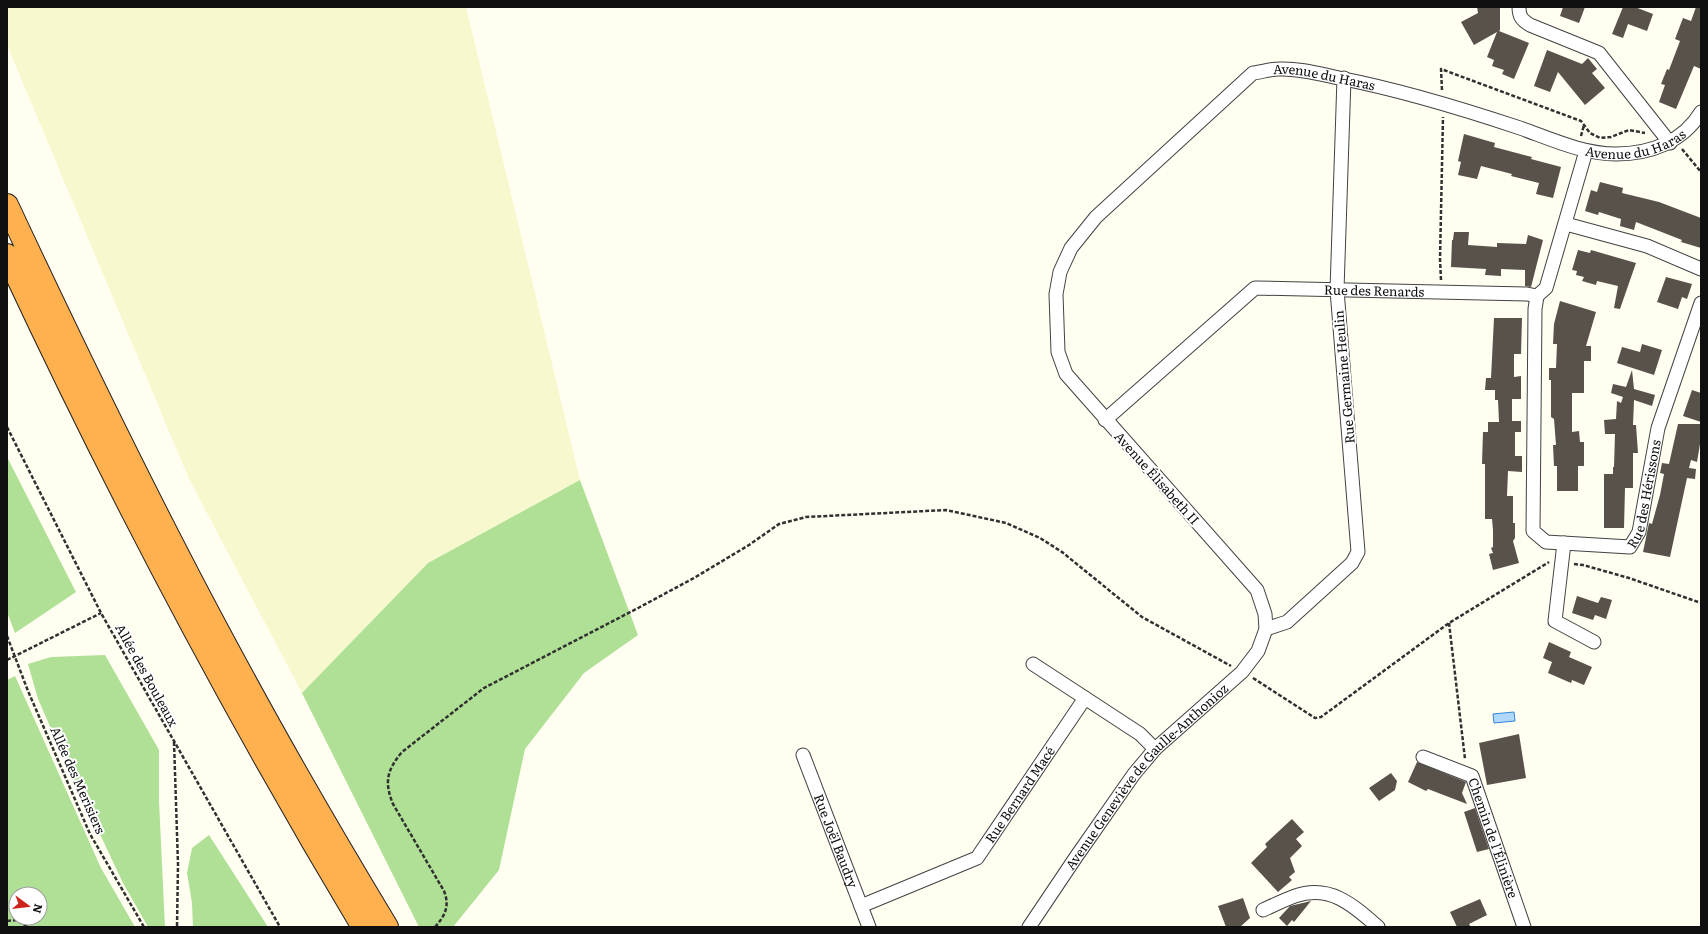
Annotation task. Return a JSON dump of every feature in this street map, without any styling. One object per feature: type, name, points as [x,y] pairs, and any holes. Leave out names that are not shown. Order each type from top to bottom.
[{"type":"highway","points":[[7,206],[89,378],[186,571],[290,762],[387,927]]},
{"type":"highway","points":[[7,255],[70,386],[168,580],[268,764],[363,927]]},
{"type":"street","points":[[1519,7],[1519,14],[1523,21],[1599,53],[1670,143]]},
{"type":"street","name":"Avenue du Haras","points":[[1056,322],[1056,294],[1060,272],[1071,248],[1096,217],[1253,73],[1280,69],[1344,78],[1394,89],[1443,103],[1586,151],[1616,154],[1641,152],[1670,143],[1696,120],[1701,112]]},
{"type":"street","name":"Rue Germaine Heulin","points":[[1266,629],[1287,622],[1352,563],[1358,552],[1336,290],[1344,78]]},
{"type":"street","points":[[1538,296],[1546,288],[1566,224],[1586,151]]},
{"type":"street","points":[[1566,224],[1647,246],[1701,269]]},
{"type":"street","name":"Rue des Renards","points":[[1105,420],[1255,288],[1442,291],[1527,294],[1538,296]]},
{"type":"street","name":"Rue des Hérissons","points":[[1538,296],[1535,309],[1533,531],[1546,542],[1630,547],[1639,532],[1658,428],[1701,303]]},
{"type":"street","name":"Avenue Élisabeth II","points":[[1056,322],[1058,352],[1066,374],[1105,420],[1257,590],[1265,614],[1266,629]]},
{"type":"street","points":[[1564,543],[1555,622],[1594,642]]},
{"type":"street","name":"Avenue Geneviève de Gaulle-Anthonioz","points":[[1030,927],[1134,774],[1155,749],[1242,672],[1258,651],[1266,629]]},
{"type":"street","points":[[1033,664],[1140,734],[1155,749]]},
{"type":"street","name":"Rue Bernard Macé","points":[[861,906],[977,858],[1085,698]]},
{"type":"street","name":"Rue Joël Baudry","points":[[803,755],[869,927]]},
{"type":"street","name":"Chemin de l'Élinière","points":[[1423,758],[1472,776],[1524,927]]},
{"type":"street","points":[[1263,910],[1295,896],[1309,893],[1335,895],[1360,911],[1378,927]]},
{"type":"path","points":[[1442,291],[1440,259],[1443,103],[1441,69],[1581,121],[1590,133],[1600,138],[1611,137],[1630,130],[1653,135],[1660,129]]},
{"type":"path","name":"Allée des Bouleaux","points":[[7,427],[101,613],[280,927]]},
{"type":"path","points":[[435,927],[444,915],[447,900],[444,891],[393,804],[388,792],[388,777],[393,763],[402,752],[484,688],[694,578],[749,545],[779,524],[806,517],[946,510],[1006,523],[1040,538],[1062,552],[1142,617],[1203,652],[1242,672],[1315,718],[1321,717],[1448,623],[1550,562],[1583,565],[1629,578],[1701,603]]},
{"type":"path","points":[[7,660],[101,613]]},
{"type":"path","points":[[1448,623],[1461,736],[1467,774]]},
{"type":"path","name":"Allée des Merisiers","points":[[7,636],[14,656],[90,834],[144,927]]},
{"type":"path","points":[[174,742],[178,864],[177,927]]},
{"type":"path","points":[[7,921],[17,920],[28,927]]},
{"type":"green space","points":[[7,7],[466,7],[580,480],[428,563],[302,693],[189,479],[7,45]]},
{"type":"green space","points":[[7,457],[76,592],[15,633],[7,612]]},
{"type":"green space","points":[[580,480],[638,635],[584,673],[525,749],[499,870],[453,927],[419,927],[302,693],[428,563]]},
{"type":"green space","points":[[105,655],[159,750],[159,801],[165,927],[148,927],[123,883],[63,756],[38,699],[28,664],[51,657]]},
{"type":"green space","points":[[15,676],[101,868],[135,927],[7,927],[7,680]]},
{"type":"green space","points":[[209,835],[268,927],[193,927],[192,903],[187,873],[192,848]]},
{"type":"water","points":[[1514,712],[1515,721],[1494,723],[1493,714]]},
{"type":"building","points":[[1477,7],[1500,7],[1499,31],[1529,43],[1514,79],[1502,74],[1504,70],[1492,66],[1494,60],[1487,57],[1497,32],[1474,45],[1461,22],[1478,13]]},
{"type":"building","points":[[1563,7],[1585,7],[1579,23],[1560,16]]},
{"type":"building","points":[[1623,7],[1635,7],[1653,14],[1647,31],[1628,24],[1623,38],[1612,34]]},
{"type":"building","points":[[1696,7],[1701,7],[1701,69],[1694,66],[1676,109],[1659,102],[1665,85],[1661,84],[1667,69],[1669,70],[1680,41],[1675,39],[1683,18],[1691,21]]},
{"type":"building","points":[[1547,50],[1582,64],[1588,58],[1597,69],[1592,73],[1605,88],[1585,105],[1558,72],[1550,92],[1534,86]]},
{"type":"building","points":[[1464,134],[1495,143],[1494,147],[1532,157],[1531,159],[1561,167],[1553,198],[1536,194],[1539,183],[1481,166],[1477,179],[1458,175],[1461,162],[1458,161]]},
{"type":"building","points":[[1600,182],[1623,188],[1622,193],[1659,202],[1701,218],[1701,248],[1681,242],[1682,240],[1636,222],[1634,230],[1620,226],[1621,219],[1599,212],[1598,215],[1585,211],[1591,190],[1597,192]]},
{"type":"building","points":[[1454,232],[1469,232],[1468,245],[1497,247],[1497,243],[1526,244],[1528,235],[1543,240],[1531,287],[1525,286],[1525,270],[1501,269],[1501,276],[1485,275],[1486,269],[1451,267],[1452,240]]},
{"type":"building","points":[[1578,250],[1590,253],[1591,250],[1636,263],[1620,309],[1614,308],[1618,286],[1597,281],[1596,285],[1582,281],[1584,277],[1576,275],[1577,271],[1572,270]]},
{"type":"building","points":[[1666,277],[1692,284],[1687,299],[1682,297],[1678,309],[1657,302]]},
{"type":"building","points":[[1560,301],[1596,312],[1586,346],[1591,346],[1591,361],[1584,361],[1584,393],[1572,393],[1572,432],[1579,431],[1580,442],[1584,442],[1584,466],[1578,466],[1578,491],[1557,491],[1557,466],[1554,466],[1553,445],[1556,445],[1554,419],[1551,417],[1551,380],[1549,380],[1549,368],[1556,368],[1557,344],[1553,344],[1554,324]]},
{"type":"building","points":[[1494,318],[1522,318],[1521,354],[1514,354],[1514,377],[1521,376],[1521,399],[1512,399],[1512,421],[1521,421],[1521,432],[1515,432],[1515,456],[1522,456],[1522,472],[1508,471],[1507,496],[1513,496],[1513,523],[1515,523],[1515,538],[1513,541],[1519,563],[1493,570],[1489,554],[1493,553],[1491,548],[1493,547],[1492,519],[1485,519],[1485,464],[1482,464],[1483,432],[1488,432],[1488,422],[1499,422],[1498,400],[1495,400],[1495,390],[1485,390],[1486,378],[1491,378]]},
{"type":"building","points":[[1642,344],[1662,350],[1654,375],[1617,363],[1622,347],[1640,352]]},
{"type":"building","points":[[1632,370],[1634,389],[1655,395],[1652,406],[1634,400],[1633,425],[1636,425],[1638,453],[1633,453],[1633,488],[1625,488],[1624,528],[1604,528],[1604,474],[1613,474],[1615,434],[1605,434],[1604,420],[1616,419],[1617,401],[1621,403],[1623,397],[1611,393],[1613,384],[1626,387]]},
{"type":"building","points":[[1692,390],[1701,393],[1701,422],[1683,416]]},
{"type":"building","points":[[1678,424],[1701,424],[1701,438],[1697,462],[1691,460],[1689,468],[1696,469],[1695,479],[1687,478],[1670,557],[1643,552],[1649,523],[1652,524],[1660,495],[1664,474],[1660,473],[1662,463],[1669,464]]},
{"type":"building","points":[[1577,596],[1598,603],[1601,597],[1612,600],[1606,619],[1595,615],[1593,620],[1572,613]]},
{"type":"building","points":[[1549,642],[1571,652],[1569,657],[1592,667],[1584,685],[1572,680],[1571,683],[1548,673],[1552,662],[1543,658]]},
{"type":"building","points":[[1519,734],[1526,778],[1487,785],[1479,743]]},
{"type":"building","points":[[1417,762],[1466,782],[1462,793],[1467,804],[1428,789],[1426,791],[1408,782]]},
{"type":"building","points":[[1391,773],[1397,781],[1395,790],[1379,801],[1369,788]]},
{"type":"building","points":[[1475,808],[1489,849],[1477,852],[1464,812]]},
{"type":"building","points":[[1292,819],[1304,832],[1296,839],[1302,846],[1290,858],[1295,872],[1289,877],[1292,880],[1278,892],[1251,863],[1267,847],[1265,844]]},
{"type":"building","points":[[1243,898],[1250,918],[1240,927],[1226,927],[1218,906]]},
{"type":"building","points":[[1480,899],[1487,915],[1469,924],[1471,927],[1457,927],[1450,912]]},
{"type":"building","points":[[1311,901],[1294,922],[1292,920],[1287,926],[1279,918],[1290,906]]}]
